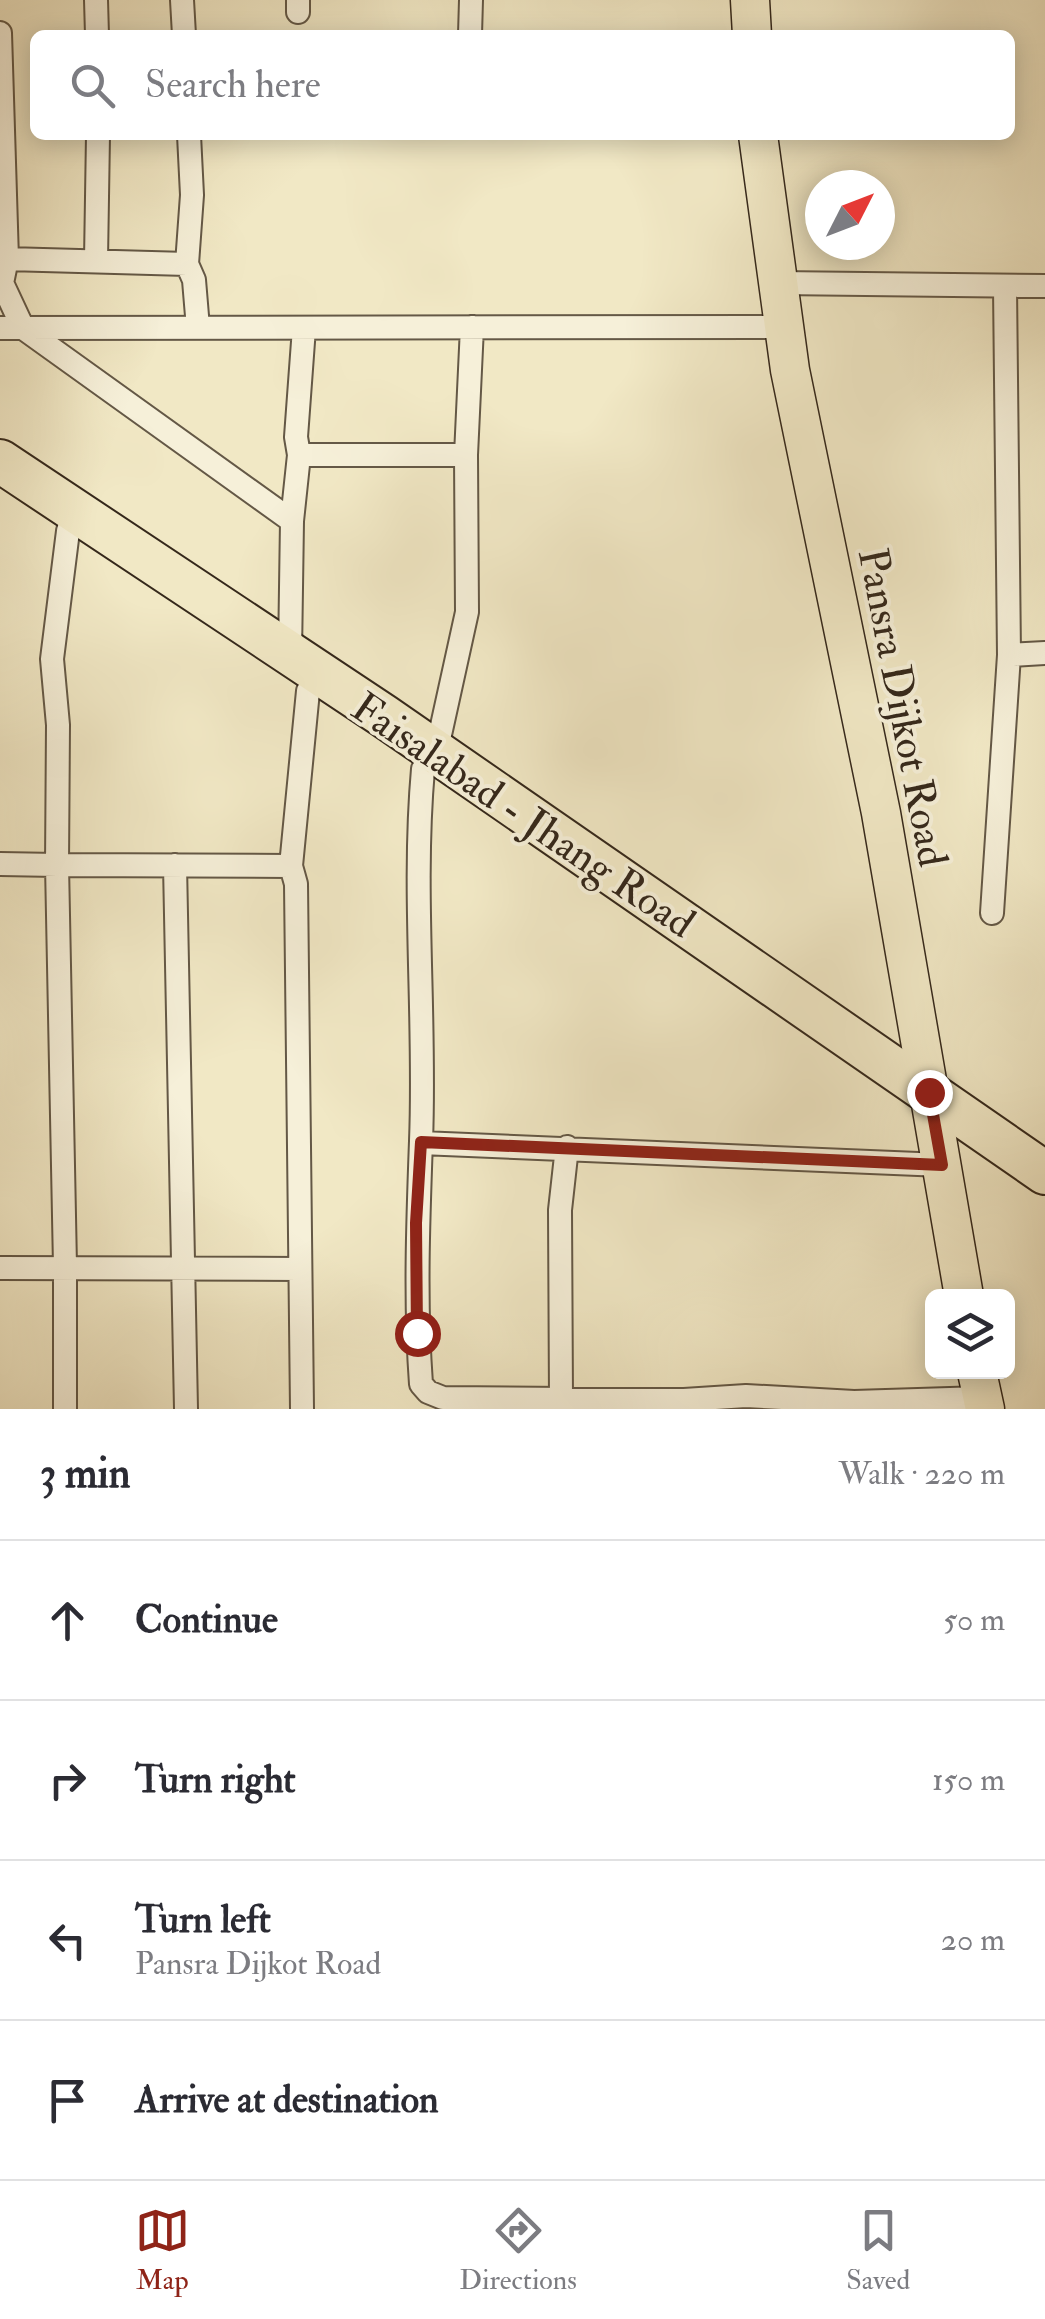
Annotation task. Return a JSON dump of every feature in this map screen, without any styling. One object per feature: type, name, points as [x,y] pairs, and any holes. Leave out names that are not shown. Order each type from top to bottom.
[{"type":"highway","name":"Faisalabad - Jhang Road","points":[[0,461],[71,521],[931,1103],[1045,1173]]},
{"type":"highway","name":"Faisalabad - Jhang Road","points":[[0,486],[71,521]]},
{"type":"highway","name":"Faisalabad - Jhang Road","points":[[931,1103],[1045,1194]]},
{"type":"main road","points":[[750,0],[752,30]]},
{"type":"main road","name":"Pansra Dijkot Road","points":[[759,140],[790,370],[881,813],[963,1289]]},
{"type":"street","points":[[96,0],[97,30]]},
{"type":"street","points":[[182,0],[184,30]]},
{"type":"street","points":[[470,30],[471,0]]},
{"type":"street","points":[[0,33],[7,259],[2,283],[11,328],[292,521]]},
{"type":"street","points":[[96,260],[98,140]]},
{"type":"street","points":[[189,140],[192,195],[187,264],[194,280],[198,328]]},
{"type":"street","points":[[7,259],[187,264]]},
{"type":"street","points":[[778,283],[1045,286]]},
{"type":"street","points":[[992,913],[1009,655],[1005,287]]},
{"type":"street","points":[[472,327],[466,455],[467,612],[429,761],[417,836],[421,1142],[416,1223],[421,1384],[428,1392],[444,1398],[684,1404],[746,1396],[807,1404],[981,1393]]},
{"type":"street","points":[[11,328],[784,327]]},
{"type":"street","points":[[302,1409],[296,884],[292,866],[299,673],[292,521],[300,455],[296,437],[304,328]]},
{"type":"street","points":[[300,455],[466,455]]},
{"type":"street","points":[[65,1409],[58,725],[52,659],[71,521]]},
{"type":"street","points":[[1009,655],[1045,653]]},
{"type":"street","points":[[0,864],[292,866]]},
{"type":"street","points":[[175,864],[186,1409]]},
{"type":"street","points":[[421,1142],[942,1165]]},
{"type":"street","points":[[561,1398],[560,1210],[567,1147]]},
{"type":"street","points":[[0,1268],[300,1268]]},
{"type":"route","points":[[417,1333],[416,1223],[421,1142],[942,1165],[929,1092]]}]
